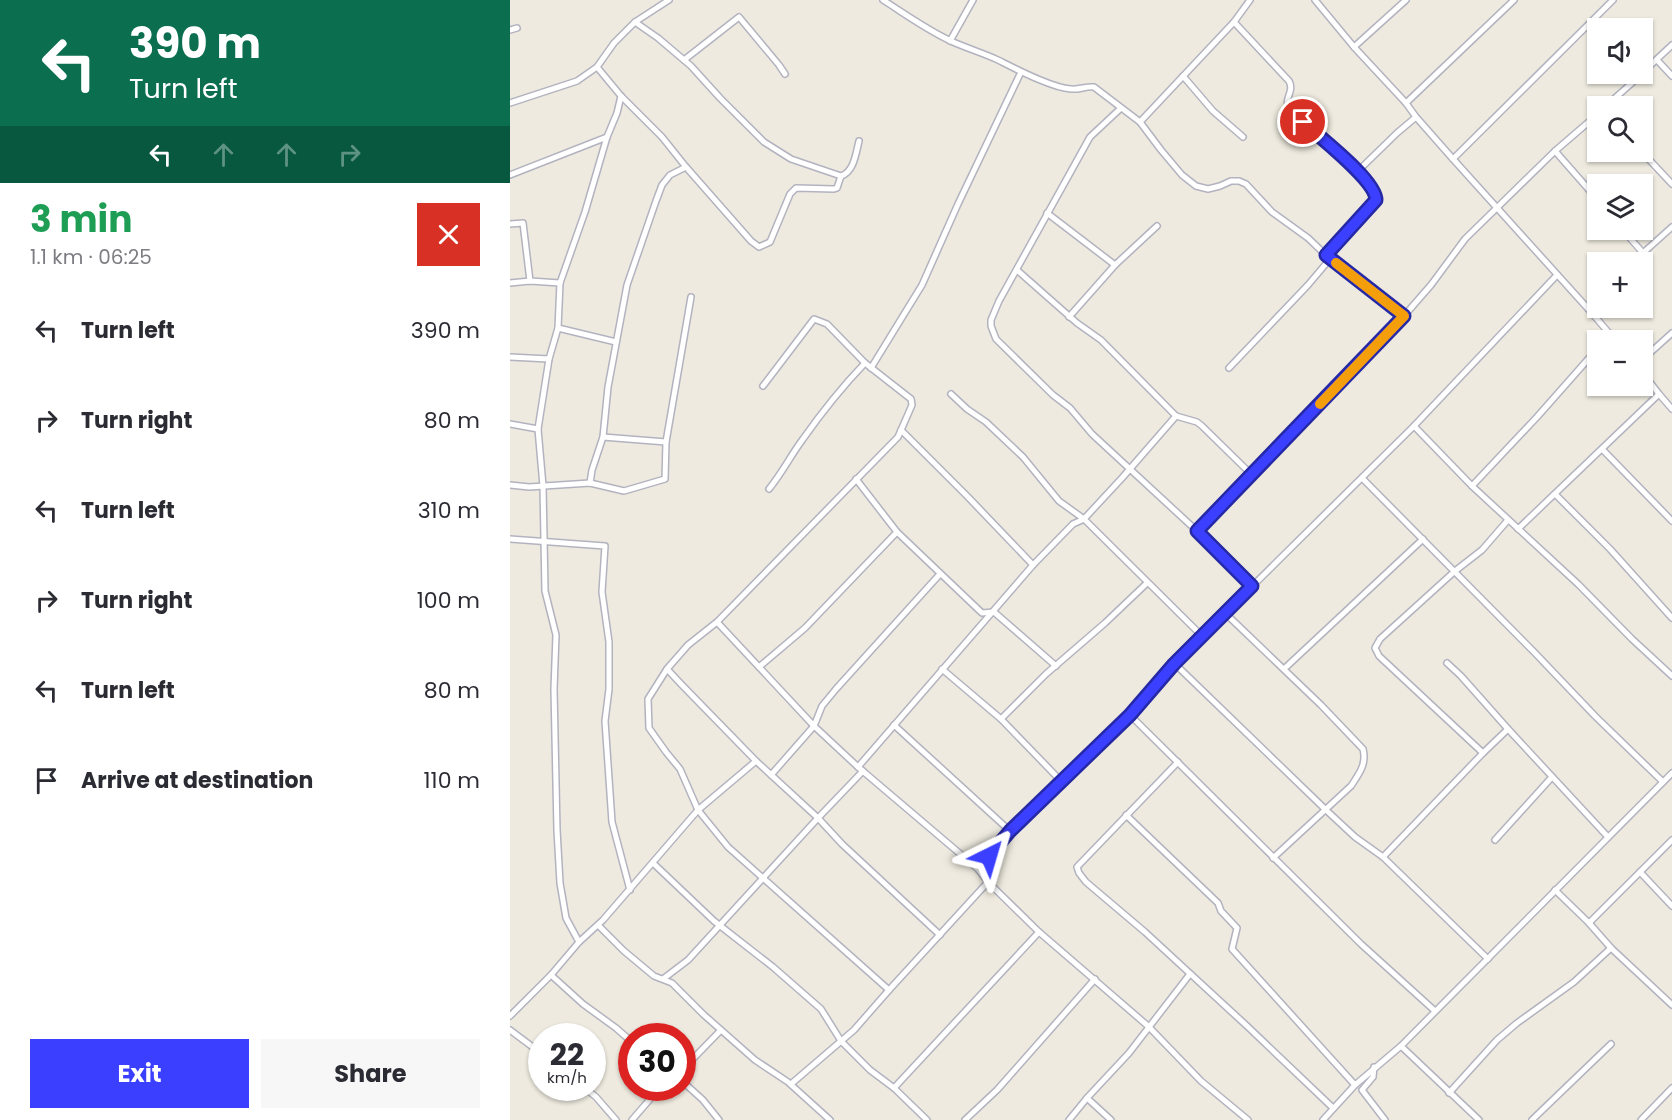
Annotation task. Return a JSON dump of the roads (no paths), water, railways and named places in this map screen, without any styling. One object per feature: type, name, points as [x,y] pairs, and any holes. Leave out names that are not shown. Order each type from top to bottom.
[{"type":"street","points":[[510,103],[577,81],[597,67],[614,43],[635,22],[669,0]]},
{"type":"street","points":[[883,0],[950,41],[1022,72],[1072,90],[1094,87],[1140,122],[1182,175],[1196,186],[1208,189],[1231,181],[1246,184],[1272,212],[1308,238],[1328,257],[1404,316]]},
{"type":"street","points":[[950,41],[973,0]]},
{"type":"street","points":[[1140,122],[1234,22],[1250,0]]},
{"type":"street","points":[[1315,0],[1453,159],[1587,308]]},
{"type":"street","points":[[1354,47],[1406,0]]},
{"type":"street","points":[[1406,103],[1514,0]]},
{"type":"street","points":[[1453,159],[1610,1]]},
{"type":"street","points":[[684,60],[739,17],[785,74]]},
{"type":"street","points":[[635,22],[684,60],[764,142],[791,159],[841,176],[850,169],[859,141]]},
{"type":"street","points":[[1229,368],[1308,285],[1328,257],[1376,200],[1376,194],[1359,171],[1289,110],[1287,101],[1291,88],[1290,81],[1234,22]]},
{"type":"street","points":[[1653,63],[1672,45]]},
{"type":"street","points":[[1657,60],[1672,76]]},
{"type":"street","points":[[597,67],[621,96],[662,137],[751,241],[759,247],[770,242],[790,194],[796,188],[834,189],[837,188],[841,176]]},
{"type":"street","points":[[871,368],[922,285],[958,204],[1022,72]]},
{"type":"street","points":[[1183,76],[1213,111],[1243,137]]},
{"type":"street","points":[[1617,96],[1630,84]]},
{"type":"street","points":[[579,942],[566,918],[560,883],[556,830],[554,701],[556,635],[545,591],[543,486],[538,429],[549,359],[558,328],[560,283],[621,96]]},
{"type":"street","points":[[1121,108],[1090,137],[999,301],[991,326],[996,339],[1252,586]]},
{"type":"street","points":[[1359,171],[1416,117]]},
{"type":"street","points":[[1197,531],[1404,316],[1431,285],[1465,239],[1555,151],[1587,123]]},
{"type":"street","points":[[510,175],[607,138]]},
{"type":"street","points":[[1555,151],[1587,187]]},
{"type":"street","points":[[1651,162],[1672,184]]},
{"type":"street","points":[[590,483],[603,436],[608,387],[627,285],[662,185],[670,175],[686,167]]},
{"type":"street","points":[[1047,213],[1115,264]]},
{"type":"street","points":[[510,224],[523,223],[530,281]]},
{"type":"street","points":[[1069,317],[1115,264],[1157,226]]},
{"type":"street","points":[[1644,252],[1672,227]]},
{"type":"street","points":[[1632,240],[1642,252]]},
{"type":"street","points":[[1017,270],[1069,317],[1101,340],[1176,416],[1197,422],[1251,475]]},
{"type":"street","points":[[978,869],[1010,831],[1130,715],[1174,664],[1414,426],[1557,275]]},
{"type":"street","points":[[510,283],[530,281],[560,283]]},
{"type":"street","points":[[510,485],[529,487],[590,483],[624,491],[665,479],[666,442],[691,297]]},
{"type":"street","points":[[1596,318],[1606,330]]},
{"type":"street","points":[[763,386],[814,319],[826,324],[865,363],[911,399],[912,405],[898,437],[717,622],[688,645],[667,669],[648,699],[649,728],[680,770],[698,810],[728,847],[889,990]]},
{"type":"street","points":[[558,328],[616,342]]},
{"type":"street","points":[[1653,350],[1672,333]]},
{"type":"street","points":[[510,357],[549,359]]},
{"type":"street","points":[[1472,486],[1587,360]]},
{"type":"street","points":[[769,489],[823,412],[865,363]]},
{"type":"street","points":[[1653,386],[1672,409]]},
{"type":"street","points":[[951,394],[967,410],[986,422],[1023,457],[1059,501],[1084,519],[1202,636]]},
{"type":"street","points":[[1518,529],[1659,394]]},
{"type":"street","points":[[663,979],[688,960],[764,878],[861,769],[894,725],[994,612],[1032,565],[1073,524],[1084,519],[1176,416]]},
{"type":"street","points":[[510,424],[538,429]]},
{"type":"street","points":[[1414,426],[1472,486],[1578,584],[1672,676]]},
{"type":"street","points":[[902,430],[1032,565]]},
{"type":"street","points":[[603,436],[666,442]]},
{"type":"street","points":[[1602,449],[1672,521]]},
{"type":"street","points":[[1362,478],[1595,716],[1663,782]]},
{"type":"street","points":[[856,479],[897,532],[940,574],[982,613],[994,612],[1056,666]]},
{"type":"street","points":[[1555,494],[1610,549],[1672,618]]},
{"type":"street","points":[[1483,753],[1379,656],[1375,648],[1380,639],[1455,571],[1482,550],[1508,520]]},
{"type":"street","points":[[759,667],[805,628],[897,532]]},
{"type":"street","points":[[510,539],[605,546],[602,592],[609,642],[609,689],[605,721],[612,822],[630,890]]},
{"type":"street","points":[[1284,669],[1423,539]]},
{"type":"street","points":[[771,775],[814,726],[822,706],[836,689],[940,574]]},
{"type":"street","points":[[1001,719],[1046,674],[1147,583]]},
{"type":"street","points":[[1225,613],[1363,749],[1365,756],[1361,771],[1351,786],[1273,858]]},
{"type":"street","points":[[717,622],[814,726],[978,869],[988,882],[1039,932],[1148,1026],[1201,1081],[1248,1120]]},
{"type":"street","points":[[1447,663],[1608,837]]},
{"type":"street","points":[[1174,664],[1355,837],[1383,857],[1488,959]]},
{"type":"street","points":[[667,669],[756,761],[940,935]]},
{"type":"street","points":[[942,669],[1001,719],[1061,781]]},
{"type":"street","points":[[1130,715],[1361,944],[1435,1011]]},
{"type":"street","points":[[894,725],[1010,831]]},
{"type":"street","points":[[1383,857],[1508,729]]},
{"type":"street","points":[[510,1016],[630,890],[698,810],[756,761]]},
{"type":"street","points":[[1178,762],[1077,867],[1079,873],[1086,882],[1191,974],[1333,1108]]},
{"type":"street","points":[[1323,1120],[1355,1085],[1401,1046],[1672,773]]},
{"type":"street","points":[[1495,840],[1552,777]]},
{"type":"street","points":[[1126,815],[1218,903],[1221,911],[1237,928],[1232,949],[1355,1085]]},
{"type":"street","points":[[1589,923],[1672,840]]},
{"type":"street","points":[[652,863],[720,925],[821,1009],[840,1041],[927,1120]]},
{"type":"street","points":[[1640,872],[1672,906]]},
{"type":"street","points":[[791,1084],[854,1030],[988,882]]},
{"type":"street","points":[[1555,890],[1611,948],[1672,1005]]},
{"type":"street","points":[[598,925],[654,976],[672,982],[755,1060],[791,1084],[830,1120]]},
{"type":"street","points":[[894,1088],[1039,932]]},
{"type":"street","points":[[1449,1093],[1497,1040],[1516,1023],[1574,982],[1611,948]]},
{"type":"street","points":[[1069,1120],[1129,1053],[1191,974]]},
{"type":"street","points":[[550,975],[583,1004],[618,1030]]},
{"type":"street","points":[[965,1120],[997,1090],[1095,979]]},
{"type":"street","points":[[510,1030],[528,1044]]},
{"type":"street","points":[[696,1056],[721,1030]]},
{"type":"street","points":[[1532,1120],[1611,1044]]},
{"type":"street","points":[[1401,1046],[1479,1120]]},
{"type":"street","points":[[1374,1067],[1374,1077],[1362,1090],[1385,1120]]},
{"type":"street","points":[[1641,1120],[1672,1088]]},
{"type":"street","points":[[696,1094],[718,1120]]},
{"type":"street","points":[[1087,1098],[1111,1120]]},
{"type":"street","points":[[599,1101],[616,1120]]},
{"type":"street","points":[[632,1120],[648,1101]]}]
